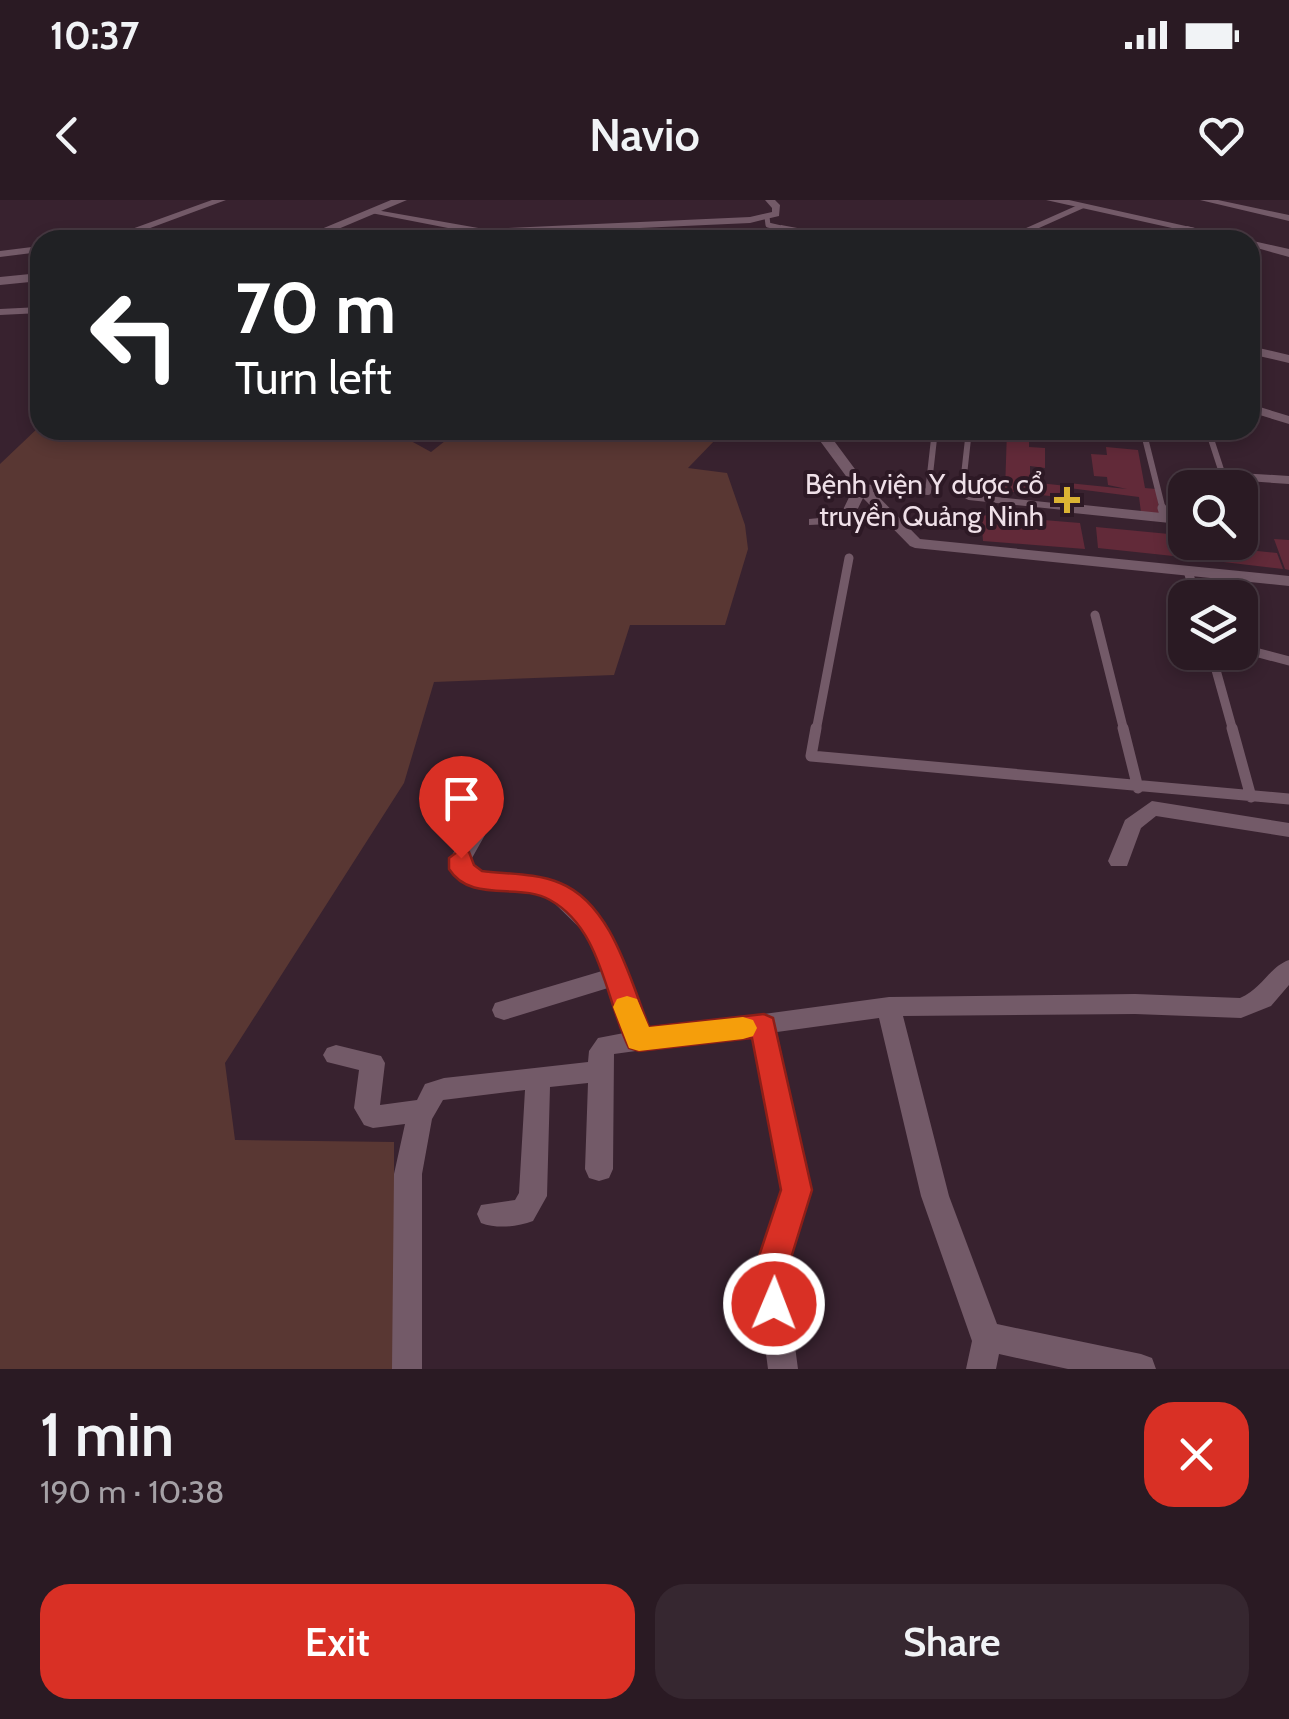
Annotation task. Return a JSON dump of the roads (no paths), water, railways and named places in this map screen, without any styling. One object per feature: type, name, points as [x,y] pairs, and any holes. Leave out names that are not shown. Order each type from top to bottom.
[{"type":"main road","points":[[328,230],[401,200]]},
{"type":"main road","points":[[1052,200],[1199,230]]},
{"type":"main road","points":[[1260,245],[1289,254]]},
{"type":"main road","points":[[0,281],[30,278]]},
{"type":"street","points":[[137,230],[221,200]]},
{"type":"street","points":[[522,230],[734,222],[767,217],[778,211],[770,200]]},
{"type":"street","points":[[1205,200],[1289,218]]},
{"type":"street","points":[[1027,230],[1081,207]]},
{"type":"street","points":[[376,213],[473,230]]},
{"type":"street","points":[[734,222],[736,230]]},
{"type":"street","points":[[781,228],[792,230]]},
{"type":"street","points":[[1186,230],[1190,228]]},
{"type":"street","points":[[0,254],[30,250]]},
{"type":"street","points":[[0,312],[30,310]]},
{"type":"street","points":[[1260,352],[1289,359]]},
{"type":"street","points":[[1260,411],[1289,420]]},
{"type":"street","points":[[826,440],[861,487],[915,543],[1289,581]]},
{"type":"street","points":[[1258,481],[1289,480]]},
{"type":"street","points":[[814,522],[846,520],[861,487]]},
{"type":"street","points":[[1118,861],[1132,825],[1152,808],[1289,830]]},
{"type":"street","points":[[475,836],[461,858],[467,876],[553,890],[600,934],[639,1040]]},
{"type":"street","points":[[599,1169],[603,1047],[889,1007],[1136,1004],[1241,1008],[1263,999],[1289,969]]},
{"type":"street","points":[[504,1010],[587,982],[616,978]]},
{"type":"street","points":[[889,1007],[935,1196],[984,1356]]},
{"type":"street","points":[[764,1026],[797,1190],[770,1271],[782,1369]]},
{"type":"street","points":[[336,1055],[372,1063],[367,1108],[373,1117],[426,1109],[434,1092],[444,1089],[600,1071]]},
{"type":"street","points":[[491,1214],[523,1212],[533,1196],[538,1080]]},
{"type":"street","points":[[407,1369],[406,1209],[408,1174],[421,1110]]},
{"type":"street","points":[[984,1356],[998,1339],[1141,1369]]},
{"type":"lane","points":[[767,217],[768,225],[781,228]]},
{"type":"lane","points":[[861,487],[928,492],[933,440]]},
{"type":"lane","points":[[968,440],[962,493],[969,497],[1168,518]]},
{"type":"lane","points":[[1145,440],[1164,518]]},
{"type":"lane","points":[[1211,440],[1221,470]]},
{"type":"lane","points":[[849,558],[811,756],[1289,799]]},
{"type":"lane","points":[[1188,571],[1191,580]]},
{"type":"lane","points":[[1096,615],[1138,788]]},
{"type":"lane","points":[[1258,653],[1289,661]]},
{"type":"lane","points":[[1216,670],[1251,797]]},
{"type":"place","name":"Bệnh viện Y dược cổ truyền Quảng Ninh","points":[[1067,500]]}]
